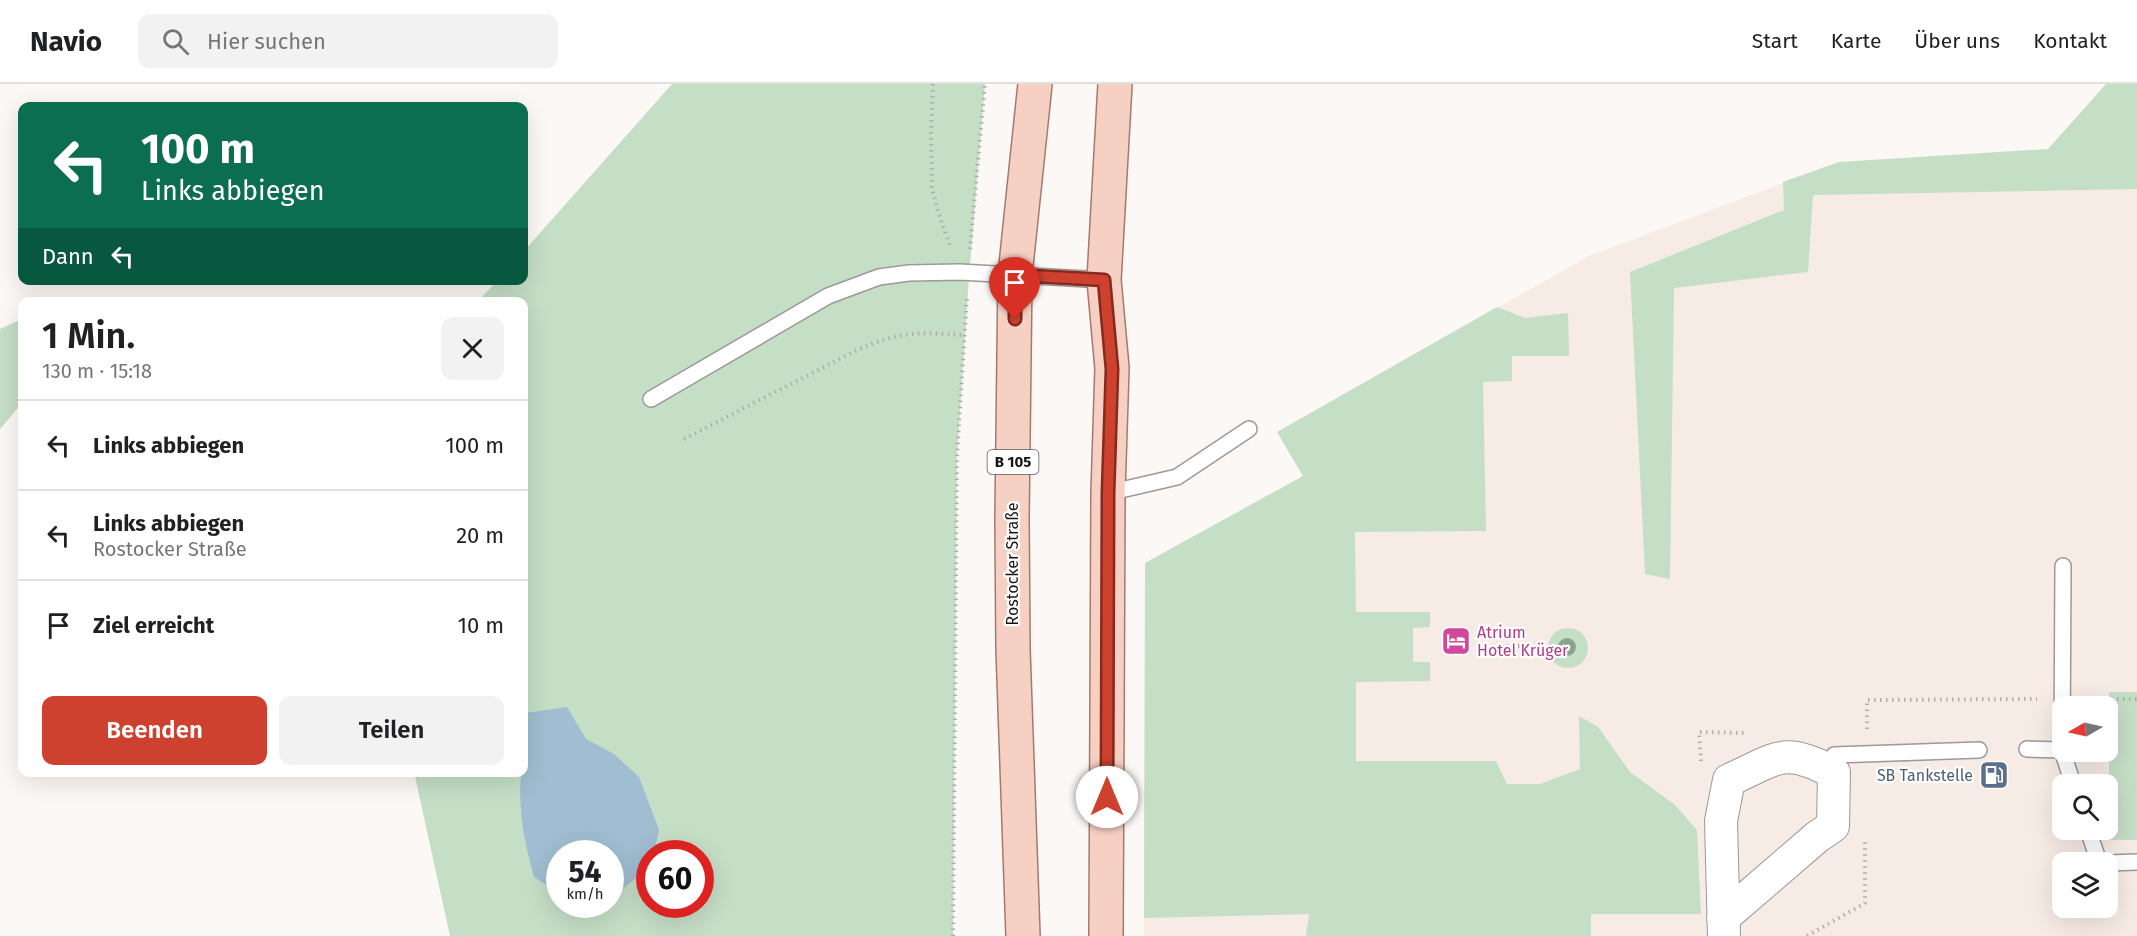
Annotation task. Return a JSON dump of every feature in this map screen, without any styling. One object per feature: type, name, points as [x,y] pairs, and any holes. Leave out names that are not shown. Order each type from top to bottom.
[{"type":"main road","name":"Rostocker Straße","points":[[1023,936],[1013,637],[1015,275],[1035,84]]},
{"type":"main road","points":[[1106,936],[1108,493],[1112,369],[1104,280],[1115,84]]},
{"type":"street","points":[[1783,757],[1803,759],[1834,773],[1833,826],[1818,837],[1723,927],[1720,820],[1729,780],[1769,760],[1783,757]]},
{"type":"lane","points":[[651,399],[828,296],[879,277],[909,273],[964,272],[1104,280]]},
{"type":"lane","points":[[1108,493],[1177,477],[1250,429]]},
{"type":"lane","points":[[2062,696],[2063,566]]},
{"type":"lane","points":[[2027,749],[2052,750]]},
{"type":"lane","points":[[1834,755],[1978,750]]},
{"type":"lane","points":[[2118,863],[2137,862]]},
{"type":"path","points":[[933,84],[932,189],[939,214],[964,272]]},
{"type":"path","points":[[953,936],[957,456],[964,335],[964,272],[985,84]]},
{"type":"path","points":[[684,439],[884,338],[922,332],[964,335]]},
{"type":"path","points":[[1500,646],[1526,646]]},
{"type":"path","points":[[1867,734],[1867,700],[2052,699]]},
{"type":"path","points":[[2118,699],[2137,699]]},
{"type":"path","points":[[1807,936],[1865,903]]},
{"type":"shaded area","points":[[2137,146],[2137,936],[1144,936],[1145,563],[1303,476],[1277,432],[1589,256],[1839,162]]},
{"type":"green space","points":[[672,84],[985,84],[957,456],[953,936],[450,936],[415,777],[528,777],[528,297],[482,297],[493,285],[528,285],[528,246]]},
{"type":"green space","points":[[2106,84],[2137,84],[2137,189],[1813,195],[1808,272],[1674,288],[1670,579],[1645,574],[1630,272],[1784,210],[1783,182],[1839,162],[2048,149]]},
{"type":"green space","points":[[1497,307],[1525,318],[1568,313],[1569,356],[1512,356],[1512,381],[1483,382],[1486,531],[1355,532],[1356,612],[1430,612],[1430,627],[1413,628],[1413,662],[1430,662],[1430,681],[1356,682],[1356,761],[1496,761],[1507,784],[1540,784],[1580,769],[1579,716],[1598,727],[1630,772],[1675,805],[1697,830],[1701,914],[1591,914],[1591,936],[1306,936],[1309,914],[1144,918],[1145,563],[1303,476],[1277,432]]},
{"type":"green space","points":[[18,321],[18,408],[0,429],[0,329]]},
{"type":"green space","points":[[1568,628],[1576,629],[1582,634],[1587,640],[1587,656],[1582,662],[1576,667],[1568,668],[1560,667],[1554,662],[1549,656],[1548,648],[1549,640],[1554,634],[1560,629]]},
{"type":"green space","points":[[2109,692],[2137,692],[2137,840],[2118,840],[2118,774],[2109,774],[2109,762],[2118,762],[2118,696],[2109,696]]},
{"type":"water","points":[[567,707],[586,739],[614,754],[639,777],[659,830],[657,840],[636,840],[636,878],[624,888],[624,840],[546,840],[546,885],[534,877],[525,838],[520,800],[521,777],[528,777],[528,713]]},
{"type":"place","name":"Atrium Hotel Krüger","points":[[1456,641]]},
{"type":"place","name":"SB Tankstelle","points":[[1994,775]]},
{"type":"route","points":[[1015,319],[1015,275],[1104,280],[1112,369],[1108,493],[1107,797]]}]
